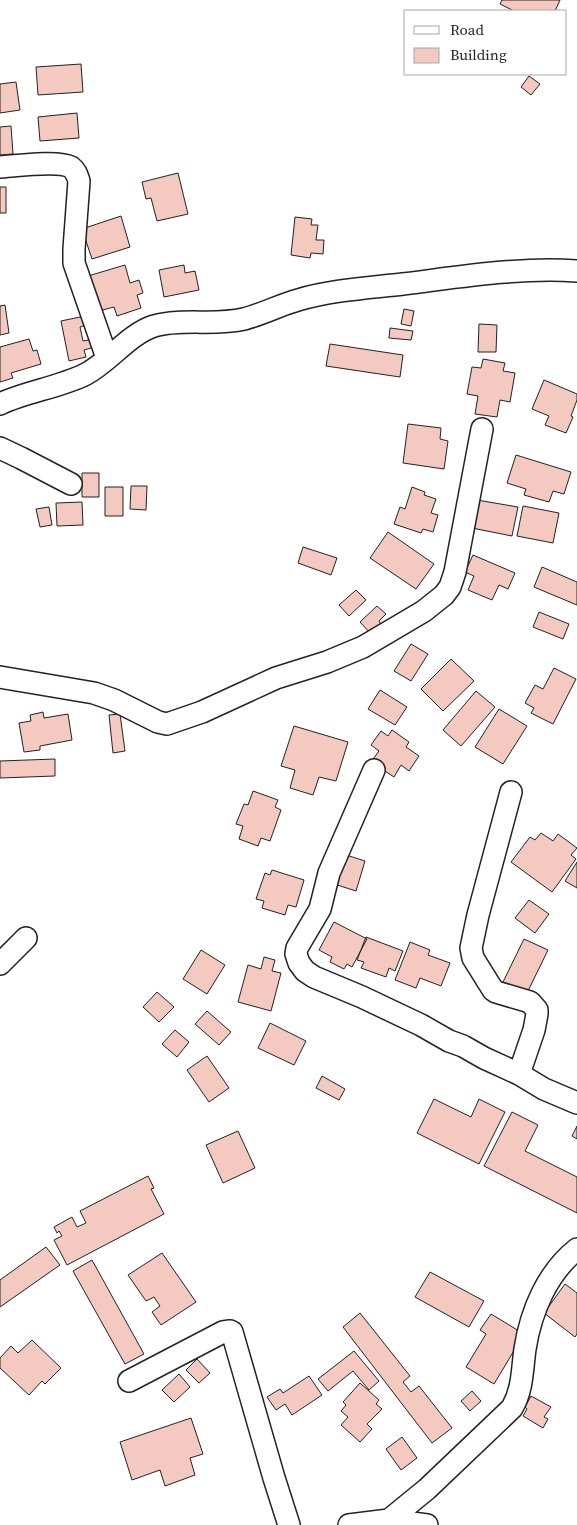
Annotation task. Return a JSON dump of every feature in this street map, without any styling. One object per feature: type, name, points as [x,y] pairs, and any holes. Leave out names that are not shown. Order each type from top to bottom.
[{"type":"street","points":[[0,167],[35,164],[70,166],[76,172],[79,181],[74,263],[107,358]]},
{"type":"street","points":[[0,404],[23,395],[58,386],[87,374],[141,332],[156,326],[170,323],[198,323],[244,319],[299,300],[331,293],[489,274],[577,271]]},
{"type":"street","points":[[0,676],[94,693],[166,724],[202,712],[276,678],[328,662],[363,647],[424,611],[450,587],[455,572],[482,429]]},
{"type":"street","points":[[0,448],[71,484]]},
{"type":"street","points":[[374,770],[329,873],[320,909],[298,948],[296,954],[299,963],[304,971],[314,977],[371,1001],[519,1074],[544,1089],[577,1103]]},
{"type":"street","points":[[511,792],[471,948],[472,958],[493,990],[530,1002],[537,1010],[538,1014],[534,1030],[519,1074]]},
{"type":"street","points":[[0,964],[26,938]]},
{"type":"street","points":[[389,1520],[427,1489],[512,1408],[518,1398],[522,1385],[525,1349],[537,1305],[547,1284],[568,1256],[577,1248]]},
{"type":"street","points":[[129,1381],[223,1332],[232,1332],[289,1525]]},
{"type":"street","points":[[348,1525],[389,1520],[427,1525]]},
{"type":"building","points":[[502,0],[560,0],[555,10],[512,10],[500,4]]},
{"type":"building","points":[[81,64],[83,92],[38,95],[36,67]]},
{"type":"building","points":[[529,76],[540,84],[531,95],[521,87]]},
{"type":"building","points":[[16,82],[20,110],[0,113],[0,84]]},
{"type":"building","points":[[77,113],[79,138],[40,141],[38,117]]},
{"type":"building","points":[[11,126],[13,154],[0,155],[0,127]]},
{"type":"building","points":[[178,173],[188,214],[157,221],[151,198],[146,199],[142,182]]},
{"type":"building","points":[[0,187],[6,187],[6,213],[0,213]]},
{"type":"building","points":[[121,216],[130,247],[92,259],[82,229]]},
{"type":"building","points":[[295,217],[312,219],[311,225],[318,225],[316,240],[324,240],[323,254],[311,253],[310,258],[291,255]]},
{"type":"building","points":[[125,265],[130,283],[139,280],[143,293],[137,295],[141,308],[117,316],[114,307],[99,311],[88,276]]},
{"type":"building","points":[[184,265],[185,273],[195,271],[199,290],[164,297],[159,270]]},
{"type":"building","points":[[5,305],[9,333],[0,335],[0,306]]},
{"type":"building","points":[[404,309],[414,311],[411,326],[401,324]]},
{"type":"building","points":[[85,316],[87,325],[80,327],[83,341],[94,339],[95,347],[84,350],[86,357],[69,361],[61,321]]},
{"type":"building","points":[[479,324],[497,325],[496,352],[478,352]]},
{"type":"building","points":[[390,328],[413,331],[411,340],[389,338]]},
{"type":"building","points":[[29,339],[33,351],[37,350],[41,364],[11,373],[13,378],[0,382],[0,347]]},
{"type":"building","points":[[330,344],[403,355],[400,377],[326,366]]},
{"type":"building","points":[[483,359],[505,363],[503,371],[515,373],[510,402],[500,400],[497,417],[475,414],[478,396],[467,394],[472,367],[481,368]]},
{"type":"building","points":[[544,380],[577,394],[577,400],[571,416],[573,417],[566,433],[545,425],[549,416],[532,409]]},
{"type":"building","points":[[408,424],[441,428],[440,439],[448,441],[444,469],[403,463]]},
{"type":"building","points":[[516,455],[571,472],[564,494],[553,491],[549,502],[524,495],[526,489],[507,483]]},
{"type":"building","points":[[82,473],[99,473],[99,497],[82,497]]},
{"type":"building","points":[[131,486],[147,486],[146,510],[130,509]]},
{"type":"building","points":[[105,487],[123,487],[123,516],[105,516]]},
{"type":"building","points":[[412,487],[425,492],[424,495],[436,499],[431,513],[438,515],[433,532],[423,529],[421,533],[394,524],[400,507],[405,509]]},
{"type":"building","points":[[477,500],[518,507],[512,536],[472,528]]},
{"type":"building","points":[[82,502],[83,525],[57,526],[56,503]]},
{"type":"building","points":[[523,506],[559,513],[553,543],[517,536]]},
{"type":"building","points":[[49,507],[52,525],[40,527],[36,509]]},
{"type":"building","points":[[388,532],[434,564],[416,589],[370,558]]},
{"type":"building","points":[[303,547],[337,558],[331,575],[298,563]]},
{"type":"building","points":[[473,555],[515,573],[508,589],[499,585],[492,600],[468,590],[474,576],[465,572]]},
{"type":"building","points":[[542,567],[577,582],[577,605],[534,587]]},
{"type":"building","points":[[356,590],[366,600],[349,616],[339,605]]},
{"type":"building","points":[[377,606],[386,614],[379,621],[381,624],[371,634],[360,622]]},
{"type":"building","points":[[539,612],[569,624],[563,639],[533,627]]},
{"type":"building","points":[[411,644],[428,654],[411,681],[394,671]]},
{"type":"building","points":[[451,659],[474,681],[443,711],[421,689]]},
{"type":"building","points":[[554,668],[576,679],[553,724],[531,713],[534,708],[525,703],[535,685],[543,689]]},
{"type":"building","points":[[380,690],[407,707],[395,725],[368,709]]},
{"type":"building","points":[[476,691],[495,707],[461,746],[443,730]]},
{"type":"building","points":[[499,709],[527,726],[503,764],[475,747]]},
{"type":"building","points":[[43,712],[44,718],[68,714],[72,740],[40,746],[40,750],[24,752],[19,723],[31,721],[30,715]]},
{"type":"building","points":[[120,714],[125,751],[113,753],[109,715]]},
{"type":"building","points":[[294,726],[348,742],[336,781],[319,777],[313,795],[290,788],[295,770],[281,766]]},
{"type":"building","points":[[392,730],[409,742],[406,747],[419,756],[409,771],[401,765],[394,777],[371,762],[379,751],[371,745],[381,731],[388,736]]},
{"type":"building","points":[[55,759],[55,776],[0,778],[0,761]]},
{"type":"building","points":[[253,791],[278,800],[275,807],[281,810],[270,841],[261,838],[258,846],[239,839],[243,826],[236,824],[244,804],[248,805]]},
{"type":"building","points":[[541,833],[553,841],[558,834],[577,848],[571,855],[576,859],[552,892],[511,862],[530,837],[535,840]]},
{"type":"building","points":[[340,853],[365,861],[356,891],[331,883]]},
{"type":"building","points":[[577,862],[577,888],[565,881]]},
{"type":"building","points":[[272,870],[304,880],[296,907],[288,905],[285,915],[262,908],[264,901],[256,899],[265,873],[270,875]]},
{"type":"building","points":[[529,900],[549,914],[535,933],[515,918]]},
{"type":"building","points":[[334,922],[367,939],[352,967],[347,964],[344,969],[330,962],[332,957],[319,950]]},
{"type":"building","points":[[366,937],[403,951],[395,971],[389,968],[386,977],[361,968],[364,962],[357,960]]},
{"type":"building","points":[[524,939],[548,950],[527,993],[503,982]]},
{"type":"building","points":[[410,942],[430,950],[428,955],[450,963],[441,986],[420,978],[416,988],[395,980]]},
{"type":"building","points":[[201,950],[225,965],[207,994],[183,979]]},
{"type":"building","points":[[264,957],[275,960],[272,971],[281,973],[271,1011],[238,1002],[248,965],[261,969]]},
{"type":"building","points":[[157,992],[174,1007],[159,1022],[143,1007]]},
{"type":"building","points":[[207,1011],[231,1032],[219,1045],[195,1024]]},
{"type":"building","points":[[270,1023],[306,1041],[294,1065],[258,1048]]},
{"type":"building","points":[[175,1030],[189,1042],[177,1057],[162,1044]]},
{"type":"building","points":[[207,1056],[229,1088],[209,1102],[187,1070]]},
{"type":"building","points":[[322,1076],[345,1089],[339,1100],[316,1088]]},
{"type":"building","points":[[434,1099],[471,1117],[479,1099],[505,1112],[479,1164],[417,1133]]},
{"type":"building","points":[[512,1112],[538,1125],[525,1151],[577,1177],[577,1213],[484,1166]]},
{"type":"building","points":[[577,1126],[577,1139],[572,1136]]},
{"type":"building","points":[[238,1131],[255,1168],[223,1183],[206,1145]]},
{"type":"building","points":[[148,1176],[154,1188],[151,1189],[164,1214],[67,1265],[54,1240],[62,1236],[59,1231],[57,1233],[54,1227],[72,1217],[77,1227],[86,1223],[80,1211]]},
{"type":"building","points":[[46,1247],[60,1265],[0,1307],[0,1280]]},
{"type":"building","points":[[162,1253],[196,1302],[161,1325],[152,1312],[160,1306],[154,1297],[146,1301],[128,1275]]},
{"type":"building","points":[[92,1260],[144,1354],[125,1364],[73,1271]]},
{"type":"building","points":[[430,1272],[484,1301],[469,1327],[415,1297]]},
{"type":"building","points":[[565,1284],[577,1293],[577,1334],[575,1337],[544,1313]]},
{"type":"building","points":[[360,1313],[410,1376],[403,1382],[411,1392],[419,1386],[452,1428],[432,1443],[343,1327]]},
{"type":"building","points":[[491,1314],[524,1334],[494,1384],[466,1367],[486,1334],[480,1330]]},
{"type":"building","points":[[32,1340],[61,1368],[45,1384],[42,1381],[29,1395],[0,1368],[0,1358],[11,1346],[18,1353]]},
{"type":"building","points":[[354,1351],[379,1381],[369,1390],[353,1371],[328,1391],[318,1379]]},
{"type":"building","points":[[197,1359],[210,1373],[199,1383],[186,1370]]},
{"type":"building","points":[[179,1374],[190,1387],[174,1402],[162,1390]]},
{"type":"building","points":[[309,1376],[322,1395],[292,1415],[285,1404],[276,1410],[267,1397],[280,1389],[283,1393]]},
{"type":"building","points":[[360,1383],[379,1400],[376,1404],[382,1409],[367,1424],[372,1429],[360,1442],[341,1425],[348,1417],[341,1411],[346,1405],[343,1402]]},
{"type":"building","points":[[472,1391],[481,1401],[470,1411],[461,1401]]},
{"type":"building","points":[[531,1396],[551,1407],[544,1417],[548,1419],[543,1428],[523,1416]]},
{"type":"building","points":[[191,1418],[203,1454],[190,1458],[195,1475],[165,1486],[160,1470],[132,1480],[120,1442]]},
{"type":"building","points":[[402,1437],[417,1458],[401,1470],[386,1449]]}]
